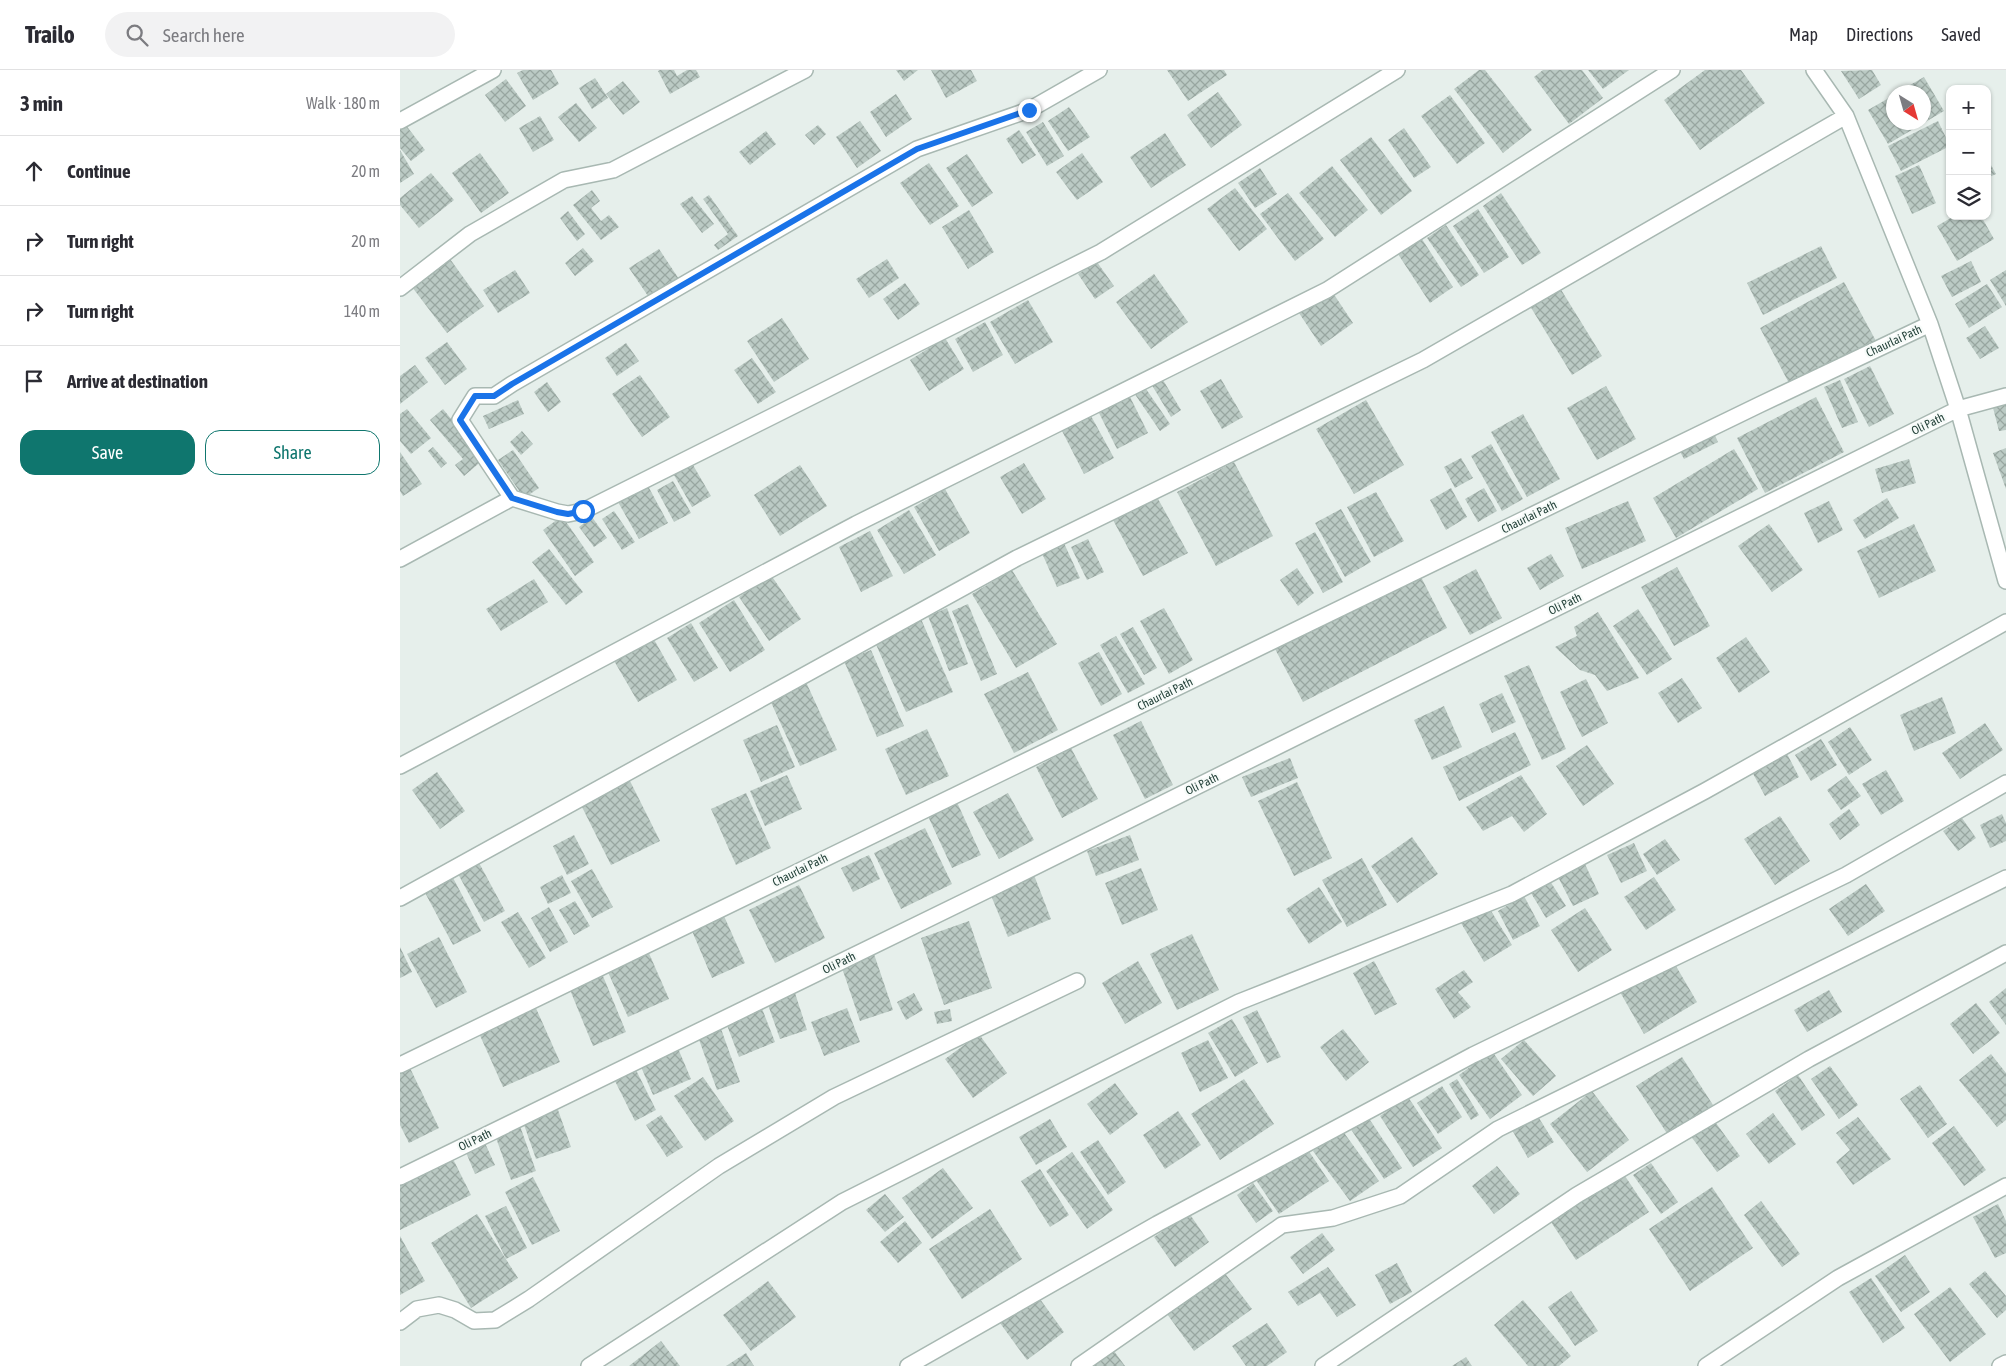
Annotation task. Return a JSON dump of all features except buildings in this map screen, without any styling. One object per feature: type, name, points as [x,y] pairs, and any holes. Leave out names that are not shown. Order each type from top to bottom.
[{"type":"street","points":[[400,121],[492,70]]},
{"type":"street","points":[[400,288],[470,234],[564,180],[613,170],[805,70]]},
{"type":"street","points":[[1099,70],[1029,110],[917,149],[494,396],[475,396],[460,420],[512,498],[557,512],[568,514],[583,511],[1101,252],[1397,70]]},
{"type":"street","points":[[400,766],[856,524],[1327,290],[1672,70]]},
{"type":"street","points":[[1814,70],[1846,116],[1930,324],[1958,409],[2006,581]]},
{"type":"street","points":[[400,898],[1017,558],[1423,360],[1846,116]]},
{"type":"street","name":"Chaurlai Path","points":[[400,1065],[1750,409],[1930,324]]},
{"type":"street","name":"Oli Path","points":[[400,1177],[1005,882],[1958,409],[2006,396]]},
{"type":"street","points":[[400,559],[512,498]]},
{"type":"street","points":[[589,1366],[842,1202],[1238,1002],[1512,894],[1706,791],[2006,622]]},
{"type":"street","points":[[908,1366],[1157,1224],[1473,1055],[1846,874],[2006,783]]},
{"type":"street","points":[[1079,1366],[1282,1226],[1332,1218],[1400,1196],[1498,1129],[2006,878]]},
{"type":"street","points":[[1323,1366],[1577,1195],[1809,1059],[2006,954]]},
{"type":"street","points":[[400,1322],[417,1309],[439,1305],[454,1310],[474,1321],[495,1320],[529,1299],[719,1166],[834,1097],[1077,981]]},
{"type":"street","points":[[1706,1366],[1838,1278],[2006,1186]]},
{"type":"street","points":[[2000,1366],[2006,1363]]},
{"type":"route","points":[[583,511],[568,514],[557,512],[512,498],[460,420],[475,396],[494,396],[917,149],[1029,110]]}]
